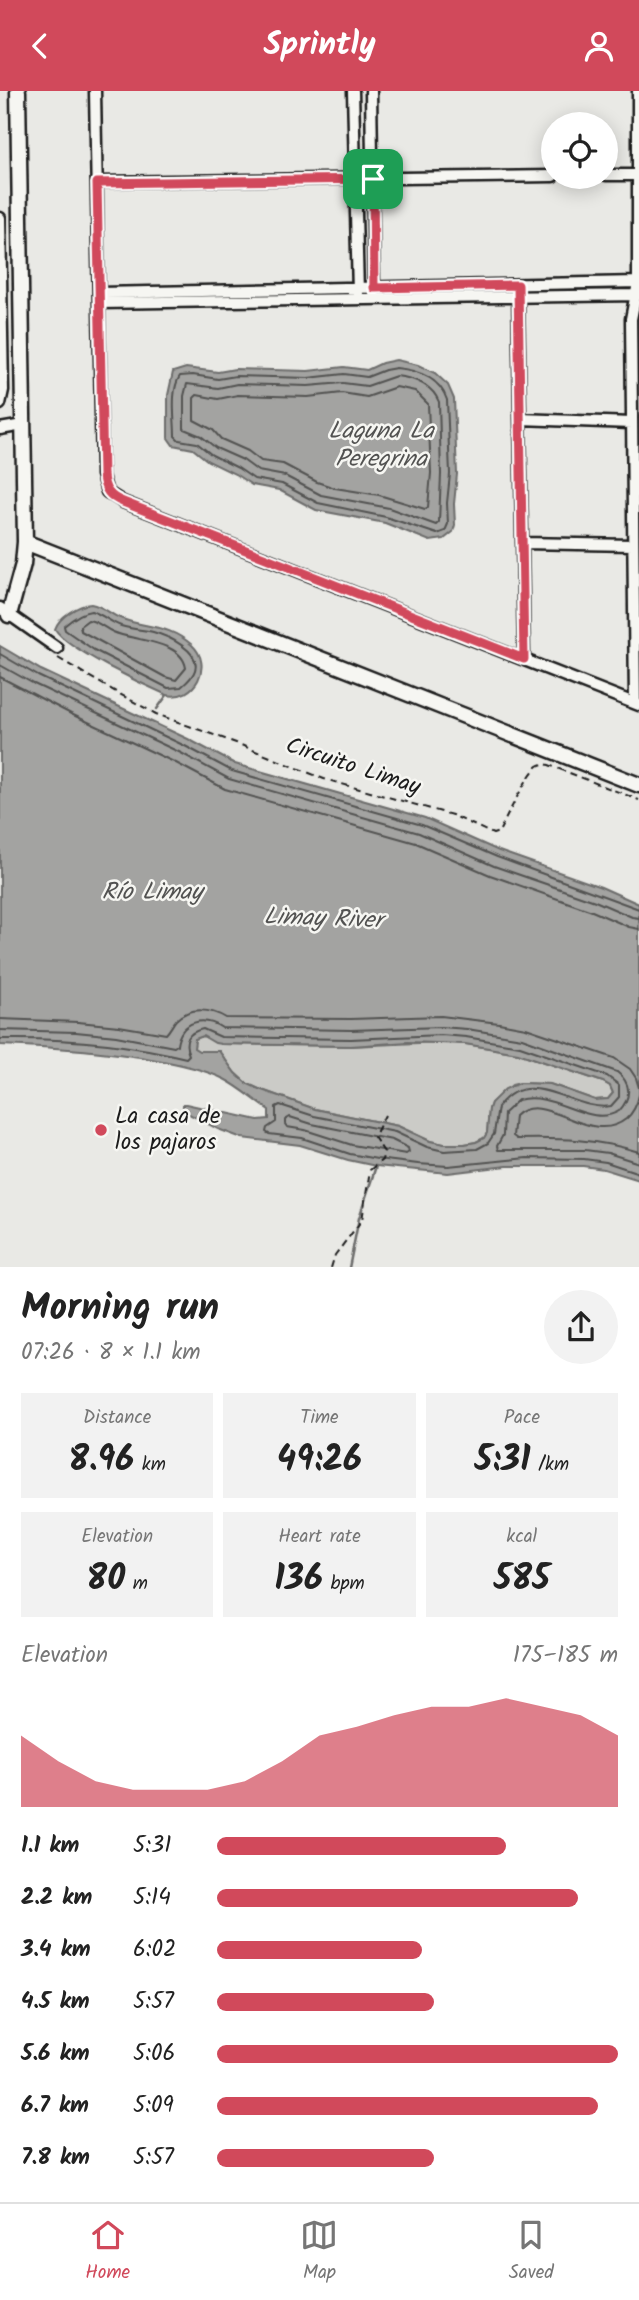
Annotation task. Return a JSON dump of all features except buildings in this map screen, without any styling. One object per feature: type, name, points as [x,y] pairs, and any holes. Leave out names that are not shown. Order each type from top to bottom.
[{"type":"street","points":[[18,91],[25,542],[21,577],[5,612],[57,652]]},
{"type":"street","points":[[95,91],[103,475],[105,487],[112,496],[637,704],[631,319],[638,282],[638,91]]},
{"type":"street","points":[[353,91],[358,299]]},
{"type":"street","points":[[371,91],[375,299]]},
{"type":"street","points":[[618,175],[638,175]]},
{"type":"street","points":[[97,183],[541,176]]},
{"type":"street","points":[[0,218],[3,395],[0,404]]},
{"type":"street","points":[[99,298],[358,288],[638,282]]},
{"type":"street","points":[[518,285],[524,659]]},
{"type":"street","points":[[99,298],[375,299],[637,295]]},
{"type":"street","points":[[520,419],[632,423]]},
{"type":"street","points":[[0,429],[23,425]]},
{"type":"street","points":[[25,542],[639,785]]},
{"type":"street","points":[[522,543],[633,545]]},
{"type":"path","name":"Circuito Limay","points":[[57,652],[107,687],[156,714],[324,779],[452,815],[493,834],[499,832],[514,803],[542,764],[639,800]]},
{"type":"path","points":[[331,1267],[335,1255],[362,1220],[370,1170],[382,1160],[384,1152],[374,1136],[385,1115]]},
{"type":"shaded area","points":[[203,1036],[221,1044],[466,1044],[518,1053],[603,1082],[610,1086],[613,1093],[608,1099],[595,1100],[550,1084],[512,1085],[491,1103],[484,1138],[464,1144],[444,1144],[430,1141],[398,1126],[315,1109],[259,1089],[246,1083],[235,1073],[219,1051],[198,1051],[194,1048],[195,1039]]},
{"type":"water","name":"Laguna La Peregrina","points":[[396,360],[418,365],[435,373],[448,385],[454,399],[457,474],[455,525],[453,532],[444,539],[430,541],[385,523],[316,510],[279,490],[252,485],[208,461],[193,449],[173,445],[168,438],[168,395],[173,372],[186,368],[218,372],[235,369],[308,371],[344,367],[367,370]]},
{"type":"water","points":[[91,604],[130,621],[174,633],[192,645],[201,662],[201,671],[193,687],[186,693],[167,695],[107,666],[62,637],[55,629],[60,620],[75,609]]},
{"type":"water","name":"Río Limay","points":[[0,646],[41,670],[235,764],[425,818],[499,851],[601,887],[639,904],[639,1180],[604,1169],[583,1166],[507,1166],[448,1173],[376,1166],[300,1145],[242,1138],[183,1111],[183,1104],[186,1104],[258,1120],[269,1119],[269,1110],[236,1086],[215,1075],[179,1064],[132,1056],[76,1049],[0,1045]],"holes":[[[203,1036],[215,1043],[351,1046],[408,1042],[465,1044],[518,1053],[603,1082],[610,1086],[613,1093],[608,1099],[595,1100],[550,1084],[520,1083],[505,1089],[491,1103],[484,1138],[465,1144],[444,1144],[430,1141],[398,1126],[315,1109],[259,1089],[246,1083],[235,1073],[219,1051],[199,1051],[194,1048],[195,1039]]]},
{"type":"waterway","points":[[157,709],[167,695]]},
{"type":"waterway","points":[[349,1267],[359,1218],[376,1166]]},
{"type":"place","name":"La casa de los pajaros","points":[[101,1130]]},
{"type":"route","points":[[373,179],[374,288],[518,285],[524,659],[123,502],[107,492],[105,487],[97,183],[373,179]]},
{"type":"water label","name":"Limay River","points":[[323,919]]}]
